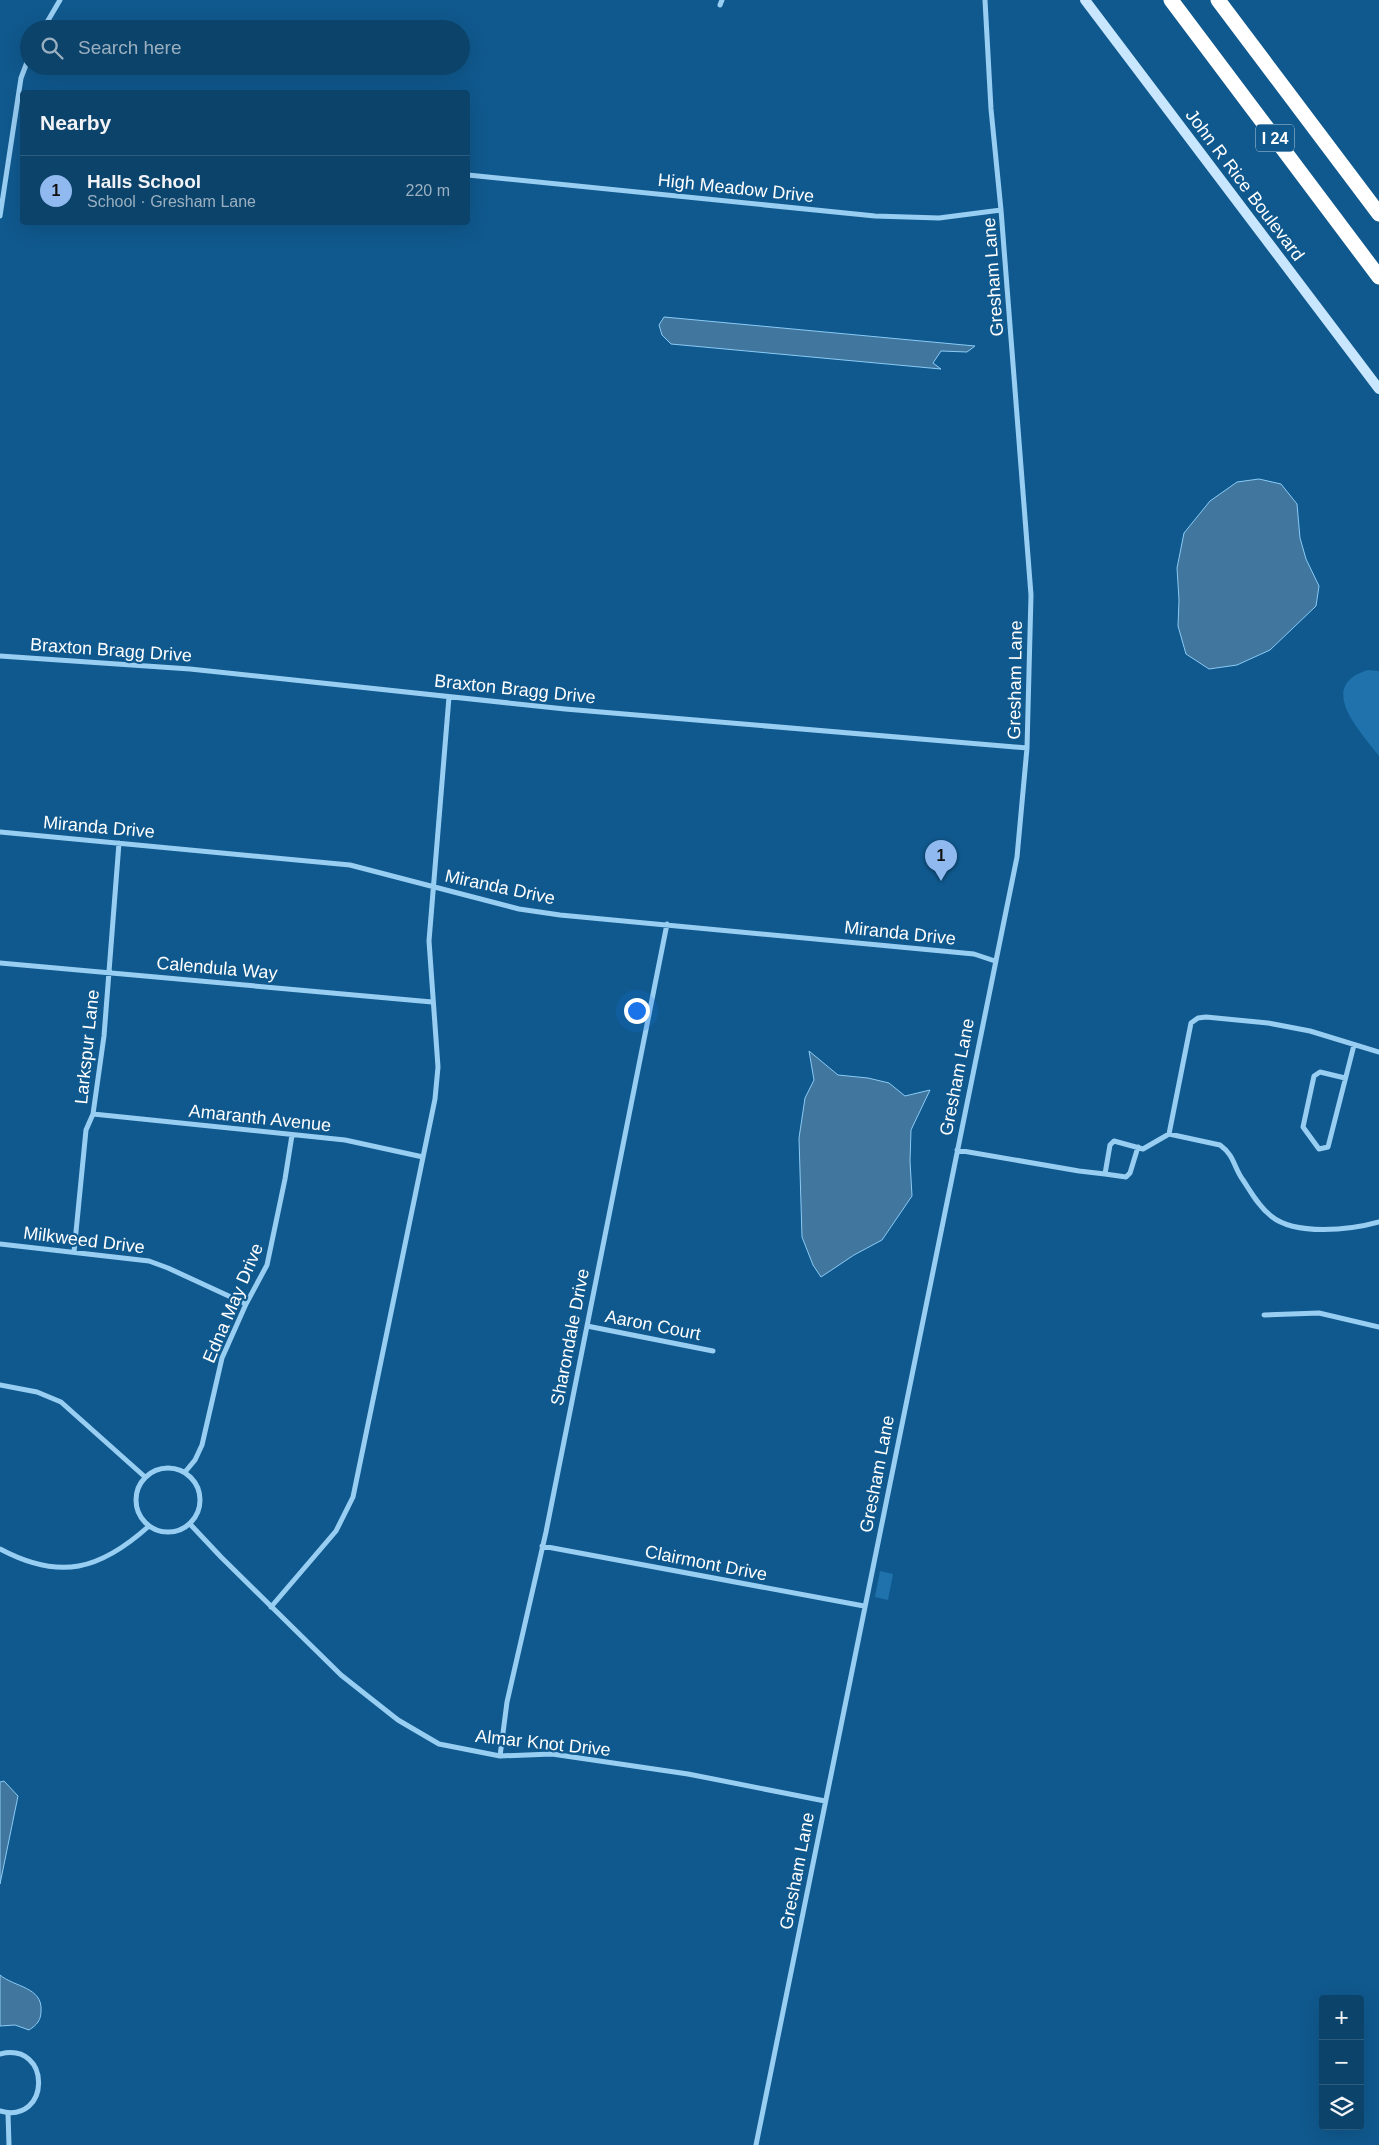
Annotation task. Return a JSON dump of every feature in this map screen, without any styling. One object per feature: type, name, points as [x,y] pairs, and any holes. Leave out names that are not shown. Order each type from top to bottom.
[{"type":"highway","name":"I 24","points":[[1171,0],[1379,277]]},
{"type":"highway","name":"I 24","points":[[1218,0],[1379,214]]},
{"type":"street","points":[[48,20],[60,0]]},
{"type":"street","name":"Gresham Lane","points":[[756,2145],[1017,857],[1027,748],[1031,595],[985,0]]},
{"type":"street","name":"John R Rice Boulevard","points":[[1085,0],[1379,389]]},
{"type":"street","points":[[0,216],[22,75]]},
{"type":"street","points":[[0,168],[7,170]]},
{"type":"street","name":"High Meadow Drive","points":[[470,176],[875,216],[938,218],[1001,210]]},
{"type":"street","name":"Braxton Bragg Drive","points":[[0,656],[190,669],[581,710],[1027,748]]},
{"type":"street","points":[[271,1607],[336,1531],[353,1497],[435,1099],[438,1067],[428,941],[450,696]]},
{"type":"street","name":"Miranda Drive","points":[[0,832],[350,865],[519,909],[974,954],[995,961]]},
{"type":"street","name":"Larkspur Lane","points":[[74,1252],[86,1130],[93,1114],[104,1036],[119,843]]},
{"type":"street","name":"Sharondale Drive","points":[[500,1756],[507,1702],[542,1546],[667,924]]},
{"type":"street","name":"Calendula Way","points":[[0,962],[432,1002]]},
{"type":"street","points":[[1169,1134],[1191,1023],[1198,1018],[1206,1017],[1268,1023],[1310,1031],[1379,1052]]},
{"type":"street","points":[[1346,1078],[1320,1072],[1314,1076],[1303,1127],[1319,1149],[1328,1147],[1346,1078],[1354,1045]]},
{"type":"street","name":"Amaranth Avenue","points":[[93,1114],[345,1140],[423,1157]]},
{"type":"street","points":[[1105,1174],[1110,1145],[1114,1141],[1143,1149],[1169,1134],[1220,1145],[1227,1150],[1234,1160],[1240,1176],[1262,1209],[1281,1222],[1298,1227],[1337,1230],[1379,1222]]},
{"type":"street","name":"Edna May Drive","points":[[185,1472],[198,1453],[208,1423],[222,1358],[272,1252],[292,1135]]},
{"type":"street","points":[[957,1150],[1126,1177],[1130,1173],[1138,1148]]},
{"type":"street","name":"Milkweed Drive","points":[[0,1244],[149,1261],[246,1304]]},
{"type":"street","points":[[1264,1315],[1318,1313],[1379,1327]]},
{"type":"street","name":"Aaron Court","points":[[587,1326],[713,1351]]},
{"type":"street","points":[[0,1385],[36,1392],[61,1402],[145,1477]]},
{"type":"street","points":[[166,1467],[185,1472],[198,1486],[201,1496],[200,1507],[190,1524],[179,1530],[168,1532],[149,1526],[139,1514],[136,1505],[136,1494],[145,1477],[155,1470],[166,1467]]},
{"type":"street","name":"Almar Knot Drive","points":[[190,1524],[221,1558],[341,1675],[398,1720],[439,1744],[500,1756],[552,1754],[688,1774],[825,1801]]},
{"type":"street","points":[[0,1549],[47,1568],[81,1567],[105,1557],[134,1539],[149,1526]]},
{"type":"street","name":"Clairmont Drive","points":[[542,1546],[864,1606]]},
{"type":"street","points":[[0,2054],[18,2053],[23,2055],[37,2069],[40,2081],[34,2101],[19,2112],[8,2113],[0,2111]]},
{"type":"street","points":[[8,2113],[9,2145]]},
{"type":"shaded area","points":[[664,317],[975,346],[967,352],[941,351],[933,363],[941,369],[671,344],[662,335],[659,325]]},
{"type":"shaded area","points":[[1259,479],[1281,484],[1297,504],[1300,538],[1306,559],[1319,586],[1316,606],[1270,650],[1237,665],[1209,669],[1186,654],[1178,626],[1177,568],[1184,533],[1210,501],[1237,482]]},
{"type":"shaded area","points":[[1368,670],[1379,671],[1379,756],[1362,735],[1347,710],[1343,698],[1345,687],[1353,677]]},
{"type":"shaded area","points":[[809,1051],[838,1075],[868,1078],[889,1083],[905,1096],[930,1090],[911,1130],[912,1196],[882,1240],[854,1255],[821,1277],[813,1265],[802,1237],[799,1138],[805,1098],[814,1080]]},
{"type":"shaded area","points":[[880,1571],[893,1574],[888,1600],[875,1597]]},
{"type":"shaded area","points":[[4,1781],[18,1796],[0,1884],[0,1782]]},
{"type":"shaded area","points":[[0,1975],[33,1992],[37,1997],[40,2003],[40,2017],[29,2030],[15,2025],[0,2026]]},
{"type":"place","name":"Halls School","points":[[941,881]]}]
